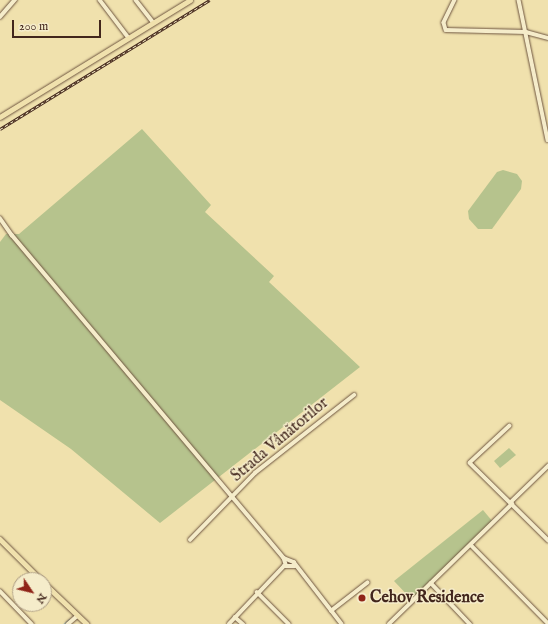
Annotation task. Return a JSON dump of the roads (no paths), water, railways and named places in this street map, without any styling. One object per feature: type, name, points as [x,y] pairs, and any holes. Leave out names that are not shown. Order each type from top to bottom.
[{"type":"main road","points":[[0,117],[154,24],[187,1]]},
{"type":"main road","points":[[0,539],[33,572]]},
{"type":"main road","points":[[0,544],[29,572]]},
{"type":"main road","points":[[52,591],[87,624]]},
{"type":"main road","points":[[52,594],[83,624]]},
{"type":"street","points":[[0,17],[15,0]]},
{"type":"street","points":[[100,0],[129,38]]},
{"type":"street","points":[[136,0],[154,24]]},
{"type":"street","points":[[455,0],[444,23],[446,30],[526,32],[548,38]]},
{"type":"street","points":[[519,0],[548,140]]},
{"type":"street","points":[[0,218],[2,225],[233,497],[284,558],[286,564]]},
{"type":"street","name":"Strada Vânătorilor","points":[[190,540],[233,497],[239,487],[354,395]]},
{"type":"street","points":[[510,426],[470,463],[548,540]]},
{"type":"street","points":[[391,623],[471,545],[548,466]]},
{"type":"street","points":[[471,545],[548,623]]},
{"type":"street","points":[[284,558],[292,560],[295,566],[342,624]]},
{"type":"street","points":[[286,564],[295,566]]},
{"type":"street","points":[[229,624],[257,592],[286,564]]},
{"type":"street","points":[[331,611],[367,583]]},
{"type":"street","points":[[431,584],[470,624]]},
{"type":"street","points":[[0,591],[32,624]]},
{"type":"street","points":[[257,592],[289,624]]},
{"type":"street","points":[[68,624],[76,617]]},
{"type":"street","points":[[235,617],[243,624]]},
{"type":"waterway","points":[[63,624],[69,619]]},
{"type":"railway","points":[[0,129],[210,0]]},
{"type":"place","name":"Cehov Residence","points":[[362,598]]}]
